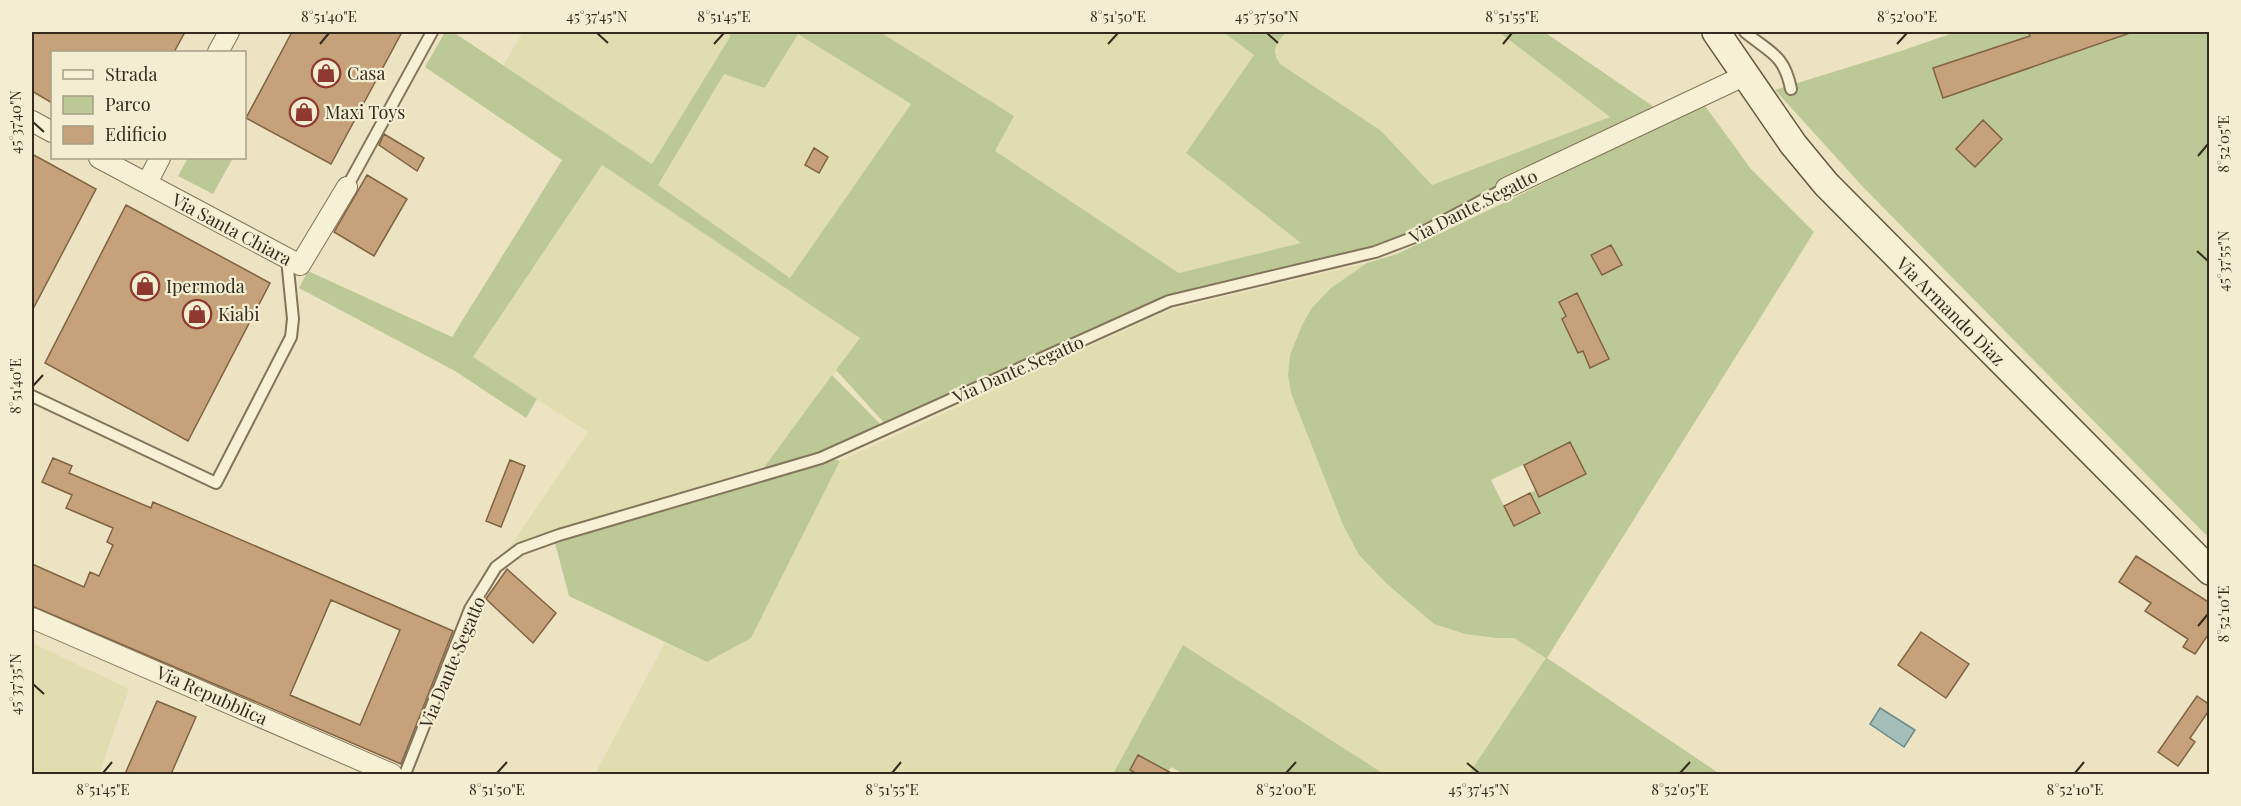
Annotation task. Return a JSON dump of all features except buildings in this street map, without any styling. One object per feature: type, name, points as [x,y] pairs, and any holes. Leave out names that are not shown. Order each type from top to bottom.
[{"type":"street","points":[[219,51],[229,32]]},
{"type":"street","name":"Via Armando Diaz","points":[[1716,32],[1793,144],[1826,184],[2210,571]]},
{"type":"street","name":"Via Dante Segatto","points":[[1506,188],[1746,75]]},
{"type":"street","points":[[32,121],[51,131]]},
{"type":"street","name":"Via Santa Chiara","points":[[101,159],[300,266],[347,187]]},
{"type":"street","points":[[147,183],[159,159]]},
{"type":"street","name":"Via Repubblica","points":[[32,618],[392,774]]},
{"type":"lane","name":"Via Santa Chiara","points":[[347,187],[432,32]]},
{"type":"lane","points":[[1745,32],[1779,58],[1788,73],[1791,89]]},
{"type":"lane","name":"Via Dante Segatto","points":[[405,774],[470,609],[496,567],[520,549],[570,532],[821,458],[1169,301],[1375,252],[1412,238],[1506,188]]},
{"type":"lane","points":[[32,396],[216,483],[291,337],[293,319],[287,259]]},
{"type":"shaded area","points":[[523,32],[730,32],[730,37],[652,164],[503,66]]},
{"type":"shaded area","points":[[880,32],[1223,32],[1254,55],[1186,153],[1302,243],[1179,273],[994,151],[1013,116]]},
{"type":"shaded area","points":[[1286,32],[1499,32],[1610,117],[1432,185],[1359,116],[1280,64],[1274,55],[1275,47]]},
{"type":"shaded area","points":[[798,33],[911,104],[790,279],[658,185],[724,74],[766,88]],"holes":[[[814,149],[828,157],[818,173],[805,165]]]},
{"type":"shaded area","points":[[602,165],[861,338],[757,477],[520,549],[509,548],[588,432],[473,358]]},
{"type":"shaded area","points":[[1367,263],[1331,288],[1302,325],[1290,355],[1288,375],[1291,393],[1343,525],[1359,555],[1387,584],[1434,624],[1465,634],[1514,638],[1547,658],[1469,774],[1384,774],[1184,645],[1113,774],[595,774],[665,643],[707,662],[751,638],[840,461],[1169,310]]},
{"type":"shaded area","points":[[32,643],[129,689],[99,774],[32,774]]},
{"type":"green space","points":[[445,32],[453,32],[652,164],[730,37],[730,32],[880,32],[1014,116],[995,151],[1179,273],[1301,243],[1186,153],[1254,55],[1223,32],[1286,32],[1279,40],[1275,51],[1280,64],[1380,130],[1432,185],[1610,117],[1499,32],[1544,32],[1654,107],[1409,234],[1329,259],[1164,297],[887,426],[836,370],[860,338],[602,165],[473,357],[537,399],[526,418],[455,371],[299,288],[308,271],[452,337],[562,160],[425,67]],"holes":[[[798,34],[911,104],[790,278],[658,185],[724,74],[765,88]]]},
{"type":"green space","points":[[1956,32],[2209,32],[2209,538],[1864,188],[1775,90]]},
{"type":"green space","points":[[1703,103],[1751,169],[1814,232],[1547,658],[1720,774],[1469,774],[1546,658],[1514,638],[1465,634],[1434,624],[1387,584],[1359,555],[1343,525],[1291,393],[1288,375],[1290,355],[1302,325],[1312,308],[1331,288],[1367,263],[1397,254]],"holes":[[[1592,255],[1621,265],[1602,275]],[[1577,294],[1608,358],[1590,367],[1583,351],[1578,353],[1562,319],[1566,316],[1560,302]],[[1570,442],[1586,474],[1540,497],[1536,490],[1530,493],[1540,513],[1514,526],[1491,480]]]},
{"type":"green space","points":[[187,159],[232,159],[213,194],[178,176]]},
{"type":"green space","points":[[832,375],[884,428],[826,457],[840,461],[751,638],[707,662],[569,596],[554,539],[757,477]]},
{"type":"green space","points":[[1183,645],[1384,774],[1184,774],[1171,767],[1168,772],[1139,755],[1130,770],[1137,774],[1113,774]]},
{"type":"water","points":[[1880,708],[1915,730],[1904,747],[1870,724]]},
{"type":"place","name":"Casa","points":[[326,73]]},
{"type":"place","name":"Maxi Toys","points":[[304,112]]},
{"type":"place","name":"Ipermoda","points":[[145,286]]},
{"type":"place","name":"Kiabi","points":[[197,314]]}]
